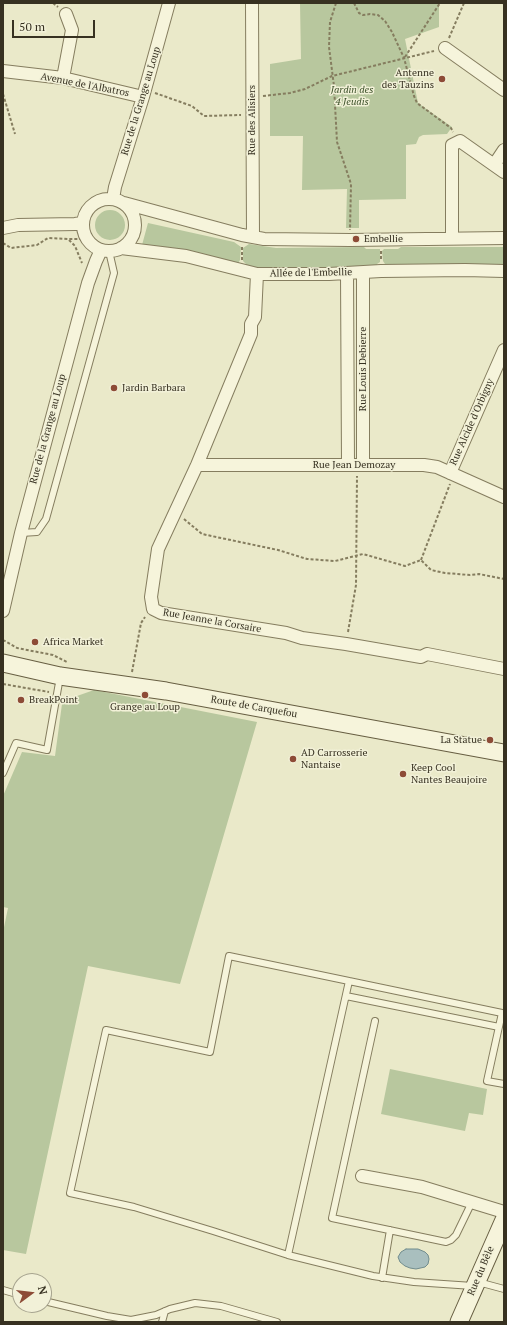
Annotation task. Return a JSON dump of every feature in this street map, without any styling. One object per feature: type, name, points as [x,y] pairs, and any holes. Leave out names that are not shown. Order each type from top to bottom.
[{"type":"main road","name":"Route de Carquefou","points":[[3,663],[66,670],[166,691],[504,753]]},
{"type":"main road","name":"Rue du Bêle","points":[[459,1322],[504,1220]]},
{"type":"street","name":"Rue de la Grange au Loup","points":[[3,611],[21,532],[88,283],[96,261],[110,250],[128,243],[133,236],[135,227],[134,218],[130,210],[118,201],[115,187],[144,93],[169,3]]},
{"type":"street","name":"Rue des Alisiers","points":[[248,236],[252,115],[252,3]]},
{"type":"street","points":[[63,78],[72,30],[66,14]]},
{"type":"street","points":[[445,48],[504,90]]},
{"type":"street","name":"Avenue de l'Albatros","points":[[3,71],[63,78],[144,93]]},
{"type":"street","points":[[452,238],[452,145],[460,141],[504,172]]},
{"type":"street","points":[[494,165],[504,150]]},
{"type":"street","points":[[110,250],[89,242],[84,233],[82,223],[86,212],[93,204],[102,199],[118,201],[264,239],[386,240],[504,238]]},
{"type":"street","points":[[3,228],[25,224],[82,223]]},
{"type":"street","name":"Allée de l'Embellie","points":[[110,250],[186,256],[257,274],[363,273],[381,271],[504,271]]},
{"type":"street","name":"Rue Louis Debierre","points":[[347,273],[356,464]]},
{"type":"street","name":"Rue Louis Debierre","points":[[356,464],[363,273]]},
{"type":"street","name":"Rue Jeanne la Corsaire","points":[[257,274],[255,317],[251,324],[251,334],[197,465],[158,549],[151,597],[153,609],[161,613],[286,633],[302,638],[421,657],[428,654],[504,669]]},
{"type":"street","name":"Rue Alcide d'Orbigny","points":[[450,473],[503,353]]},
{"type":"street","name":"Rue Jean Demozay","points":[[197,465],[424,465],[437,467],[504,497]]},
{"type":"street","points":[[362,1176],[422,1187],[504,1212]]},
{"type":"lane","points":[[21,532],[37,532],[46,519],[114,273],[110,250]]},
{"type":"lane","points":[[3,774],[16,743],[47,750],[57,693],[66,670]]},
{"type":"lane","points":[[504,1084],[487,1081],[502,1013],[230,956],[210,1052],[106,1030],[70,1193],[134,1207],[288,1255],[382,1278],[414,1282],[476,1284],[504,1289]]},
{"type":"lane","points":[[288,1255],[350,981]]},
{"type":"lane","points":[[346,996],[499,1027]]},
{"type":"lane","points":[[375,1021],[332,1218],[446,1242],[451,1240],[456,1235],[472,1202]]},
{"type":"lane","points":[[382,1278],[390,1230]]},
{"type":"lane","points":[[52,1303],[101,1315],[131,1320],[156,1315],[195,1302],[221,1306],[277,1322]]},
{"type":"lane","points":[[162,1322],[165,1311]]},
{"type":"lane","points":[[99,1322],[101,1315]]},
{"type":"path","points":[[336,3],[330,22],[329,35],[337,142],[351,184],[350,240]]},
{"type":"path","points":[[354,3],[359,13],[363,15],[378,15],[385,21],[392,32],[404,58],[412,90],[418,103],[451,128],[456,143]]},
{"type":"path","points":[[404,58],[440,3]]},
{"type":"path","points":[[252,96],[270,96],[290,93],[305,89],[332,76],[445,48],[464,3]]},
{"type":"path","points":[[144,93],[192,106],[204,116],[252,115]]},
{"type":"path","points":[[3,94],[15,134]]},
{"type":"path","points":[[242,271],[248,236]]},
{"type":"path","points":[[3,243],[11,248],[37,245],[48,238],[87,238]]},
{"type":"path","points":[[68,239],[75,246],[83,264]]},
{"type":"path","points":[[381,271],[381,248],[386,246],[386,240]]},
{"type":"path","points":[[346,644],[356,585],[356,464]]},
{"type":"path","points":[[175,512],[202,534],[278,550],[307,559],[335,561],[363,554],[405,566],[421,560],[450,482],[450,473]]},
{"type":"path","points":[[421,560],[432,570],[445,573],[470,575],[479,574],[504,579]]},
{"type":"path","points":[[131,678],[141,623],[153,609]]},
{"type":"path","points":[[3,640],[17,648],[53,655],[66,670]]},
{"type":"path","points":[[3,684],[57,693]]},
{"type":"green space","name":"Jardin des 4 Jeudis","points":[[300,3],[439,3],[439,27],[405,39],[418,103],[452,127],[447,134],[423,135],[419,137],[416,144],[406,145],[406,199],[359,200],[359,228],[346,228],[347,189],[302,190],[303,136],[270,136],[270,64],[301,59]]},
{"type":"green space","points":[[110,210],[121,214],[125,225],[121,236],[110,240],[99,236],[95,225],[99,214]]},
{"type":"green space","points":[[148,223],[234,242],[241,247],[240,260],[237,265],[142,245]]},
{"type":"green space","points":[[249,244],[276,248],[364,247],[366,249],[380,249],[380,262],[377,264],[377,268],[266,269],[246,267],[246,264],[243,261],[243,248]]},
{"type":"green space","points":[[401,247],[504,247],[504,267],[386,268],[383,261],[382,251],[384,249],[398,249]]},
{"type":"green space","points":[[94,690],[257,722],[180,984],[88,966],[26,1254],[3,1250],[3,932],[8,908],[3,907],[3,796],[22,752],[55,756],[62,704],[77,696]]},
{"type":"green space","points":[[390,1069],[487,1089],[483,1115],[469,1113],[465,1131],[381,1114]]},
{"type":"shaded area","points":[[406,1249],[418,1249],[425,1252],[429,1259],[428,1264],[425,1267],[416,1269],[405,1266],[400,1262],[398,1257],[401,1252]]},
{"type":"place","name":"Antenne des Tauzins","points":[[442,79]]},
{"type":"place","name":"Embellie","points":[[356,239]]},
{"type":"place","name":"Jardin Barbara","points":[[114,388]]},
{"type":"place","name":"Africa Market","points":[[35,642]]},
{"type":"place","name":"Grange au Loup","points":[[145,695]]},
{"type":"place","name":"BreakPoint","points":[[21,700]]},
{"type":"place","name":"La Statue","points":[[490,740]]},
{"type":"place","name":"AD Carrosserie Nantaise","points":[[293,759]]},
{"type":"place","name":"Keep Cool Nantes Beaujoire","points":[[403,774]]}]
